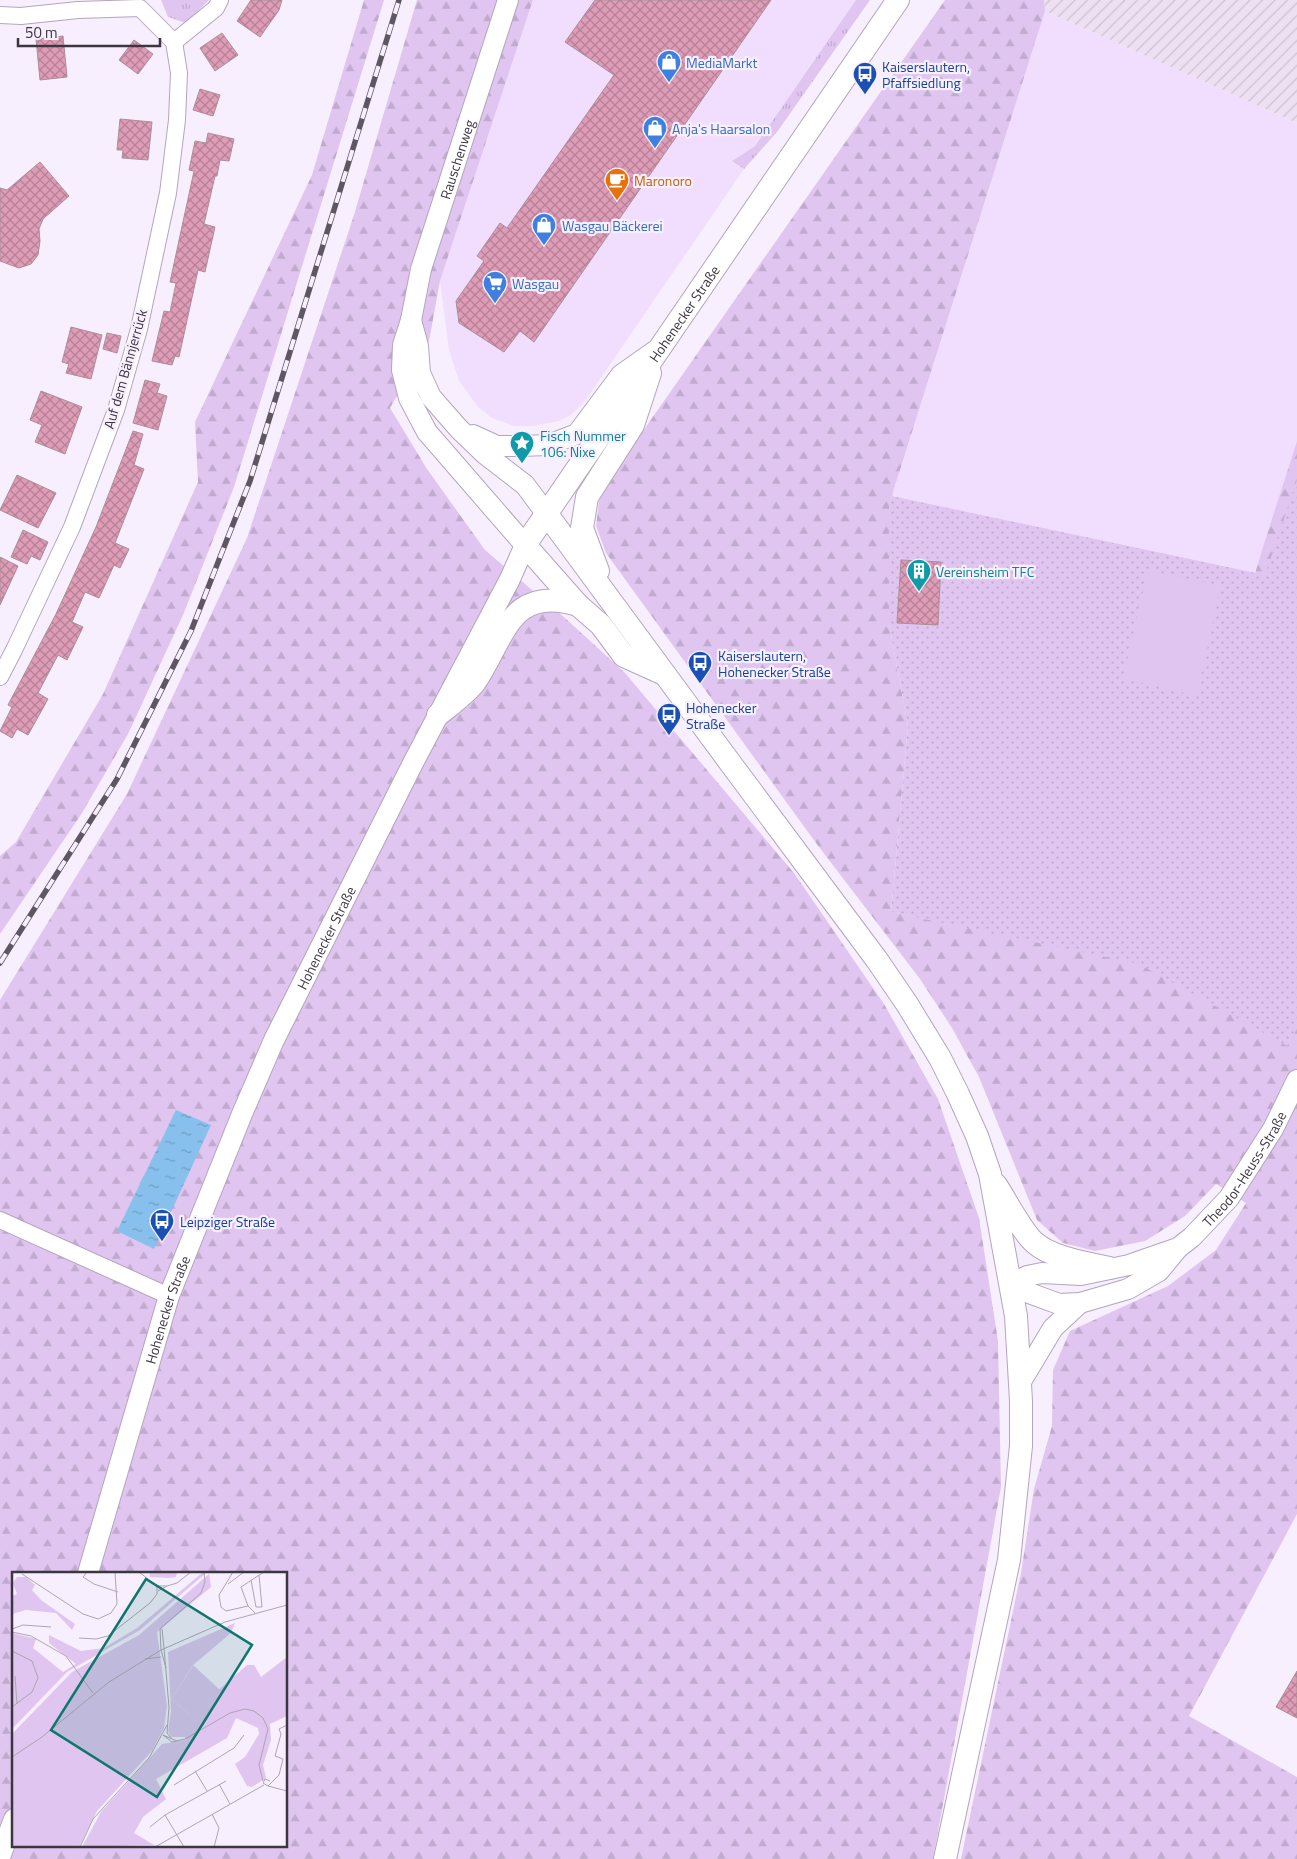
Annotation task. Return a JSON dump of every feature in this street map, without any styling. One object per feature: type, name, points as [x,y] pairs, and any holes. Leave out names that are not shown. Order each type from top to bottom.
[{"type":"main road","name":"Hohenecker Straße","points":[[525,546],[658,348],[898,0]]},
{"type":"main road","points":[[607,594],[582,528],[586,498],[633,425],[658,348]]},
{"type":"main road","points":[[546,513],[872,952],[907,1004],[940,1058],[958,1094],[977,1136],[990,1174],[1016,1316],[1021,1446],[1009,1560],[945,1859]]},
{"type":"main road","points":[[525,546],[578,605],[601,625],[624,656],[665,674]]},
{"type":"main road","points":[[438,715],[474,684],[503,632],[520,610],[528,605],[544,600],[565,601],[578,605]]},
{"type":"main road","points":[[990,1174],[1034,1243],[1046,1250],[1109,1268]]},
{"type":"street","points":[[0,16],[20,16],[142,4],[174,42],[216,8],[220,0]]},
{"type":"street","name":"Rauschenweg","points":[[508,0],[421,269],[411,320],[403,345],[402,370],[409,398],[427,432],[525,546]]},
{"type":"street","name":"Auf dem Bännjerrück","points":[[0,677],[72,527],[116,410],[136,338],[168,193],[176,129],[179,73],[174,42]]},
{"type":"street","name":"Rauschenweg","points":[[411,320],[418,346],[420,373],[431,397],[459,429],[485,454],[525,485],[546,513]]},
{"type":"street","points":[[459,429],[497,446],[548,445],[577,434],[621,375],[658,348]]},
{"type":"street","name":"Hohenecker Straße","points":[[88,1572],[169,1296],[242,1114],[274,1040],[438,715],[510,579],[525,546]]},
{"type":"street","name":"Theodor-Heuss-Straße","points":[[1010,1286],[1059,1304],[1080,1303],[1128,1289],[1159,1271],[1178,1248],[1192,1237],[1229,1198],[1273,1129],[1297,1080]]},
{"type":"street","points":[[0,1220],[169,1296]]},
{"type":"street","name":"Theodor-Heuss-Straße","points":[[1010,1286],[1022,1277],[1042,1273],[1081,1275],[1129,1265],[1178,1248]]},
{"type":"street","points":[[1020,1383],[1053,1328],[1080,1303]]},
{"type":"street","points":[[0,1857],[12,1824]]},
{"type":"shaded area","points":[[533,0],[856,0],[755,146],[732,161],[744,169],[585,401],[571,415],[559,421],[533,426],[514,426],[492,418],[478,407],[459,381],[449,350],[440,281]]},
{"type":"shaded area","points":[[1044,0],[1297,0],[1297,123],[1045,11]]},
{"type":"shaded area","points":[[1045,11],[1297,123],[1297,441],[1255,574],[892,496]]},
{"type":"green space","points":[[161,0],[209,0],[186,23],[168,17]]},
{"type":"green space","points":[[364,0],[384,0],[234,487],[183,615],[128,734],[82,813],[0,934],[0,856],[16,842],[103,694],[198,482],[195,422],[312,175]]},
{"type":"green space","points":[[417,0],[533,0],[440,281],[429,341],[390,408],[427,469],[485,550],[565,618],[625,673],[794,873],[884,1004],[938,1099],[979,1218],[998,1341],[1001,1487],[933,1859],[0,1859],[0,1000],[127,794],[247,538],[354,215]]},
{"type":"green space","points":[[856,0],[870,0],[777,132],[744,169],[732,161],[755,146]]},
{"type":"green space","points":[[945,0],[1044,0],[1045,11],[889,509],[889,624],[908,726],[891,912],[1139,963],[1263,547],[1297,441],[1297,1514],[1189,1716],[1297,1777],[1297,1859],[961,1859],[1021,1573],[1034,1489],[1052,1426],[1053,1370],[1070,1331],[1168,1286],[1216,1250],[1246,1203],[1216,1184],[1185,1216],[1145,1241],[1095,1251],[1063,1243],[1037,1220],[979,1077],[952,1028],[920,979],[816,843],[606,553],[596,526],[599,501],[610,478]]},
{"type":"green space","points":[[1297,480],[1297,1025],[1287,1046],[1139,964],[891,912],[908,726],[889,624],[889,509],[892,496],[1265,575]]},
{"type":"green space","points":[[1148,570],[1221,586],[1197,696],[1123,678]]},
{"type":"water","points":[[176,1110],[211,1125],[154,1249],[117,1231]]},
{"type":"building","points":[[251,0],[282,0],[279,10],[260,37],[237,21]]},
{"type":"building","points":[[595,0],[771,0],[534,342],[520,331],[504,352],[459,323],[456,301],[484,261],[477,256],[500,223],[507,228],[614,75],[565,42]]},
{"type":"building","points":[[222,33],[238,55],[215,71],[200,48]]},
{"type":"building","points":[[63,36],[67,77],[40,80],[36,39]]},
{"type":"building","points":[[134,40],[153,54],[138,74],[119,60]]},
{"type":"building","points":[[200,89],[220,95],[213,116],[193,110]]},
{"type":"building","points":[[120,119],[152,122],[148,160],[122,158],[123,150],[117,150]]},
{"type":"building","points":[[208,133],[234,139],[229,161],[220,160],[204,224],[215,227],[205,272],[198,270],[179,357],[175,356],[172,365],[152,361],[164,311],[170,312],[176,283],[170,282],[194,171],[189,170],[195,141],[206,143]]},
{"type":"building","points":[[40,162],[69,196],[43,219],[39,229],[38,255],[31,264],[19,268],[0,261],[0,188],[7,190]]},
{"type":"building","points":[[71,327],[102,335],[91,379],[66,373],[69,364],[62,362]]},
{"type":"building","points":[[107,333],[121,336],[117,353],[103,349]]},
{"type":"building","points":[[145,380],[160,384],[157,393],[167,396],[158,430],[133,423]]},
{"type":"building","points":[[41,391],[82,407],[65,454],[35,442],[42,425],[30,420]]},
{"type":"building","points":[[133,431],[143,434],[134,465],[144,469],[115,543],[129,549],[120,568],[114,565],[99,598],[85,592],[72,622],[83,627],[67,660],[58,655],[38,693],[48,699],[28,735],[17,729],[12,738],[0,731],[12,707],[8,705],[56,614],[96,527]]},
{"type":"building","points":[[17,475],[56,493],[38,528],[0,510]]},
{"type":"building","points":[[23,530],[48,542],[40,560],[31,556],[27,564],[11,557]]},
{"type":"building","points":[[0,557],[18,566],[0,605]]},
{"type":"building","name":"Vereinsheim TFC","points":[[901,560],[941,562],[938,625],[897,623]]},
{"type":"building","points":[[1297,1671],[1297,1718],[1276,1707]]},
{"type":"railway","points":[[0,963],[117,779],[191,631],[250,481],[399,0]]},
{"type":"place","name":"MediaMarkt","points":[[669,83]]},
{"type":"place","name":"Kaiserslautern, Pfaffsiedlung","points":[[865,95]]},
{"type":"place","name":"Anja's Haarsalon","points":[[655,149]]},
{"type":"place","name":"Maronoro","points":[[617,201]]},
{"type":"place","name":"Wasgau Bäckerei","points":[[544,246]]},
{"type":"place","name":"Wasgau","points":[[495,304]]},
{"type":"place","name":"Fisch Nummer 106: Nixe","points":[[522,464]]},
{"type":"place","name":"Vereinsheim TFC","points":[[919,592]]},
{"type":"place","name":"Kaiserslautern, Hohenecker Straße","points":[[700,684]]},
{"type":"place","name":"Hohenecker Straße","points":[[669,736]]},
{"type":"place","name":"Leipziger Straße","points":[[162,1242]]}]
